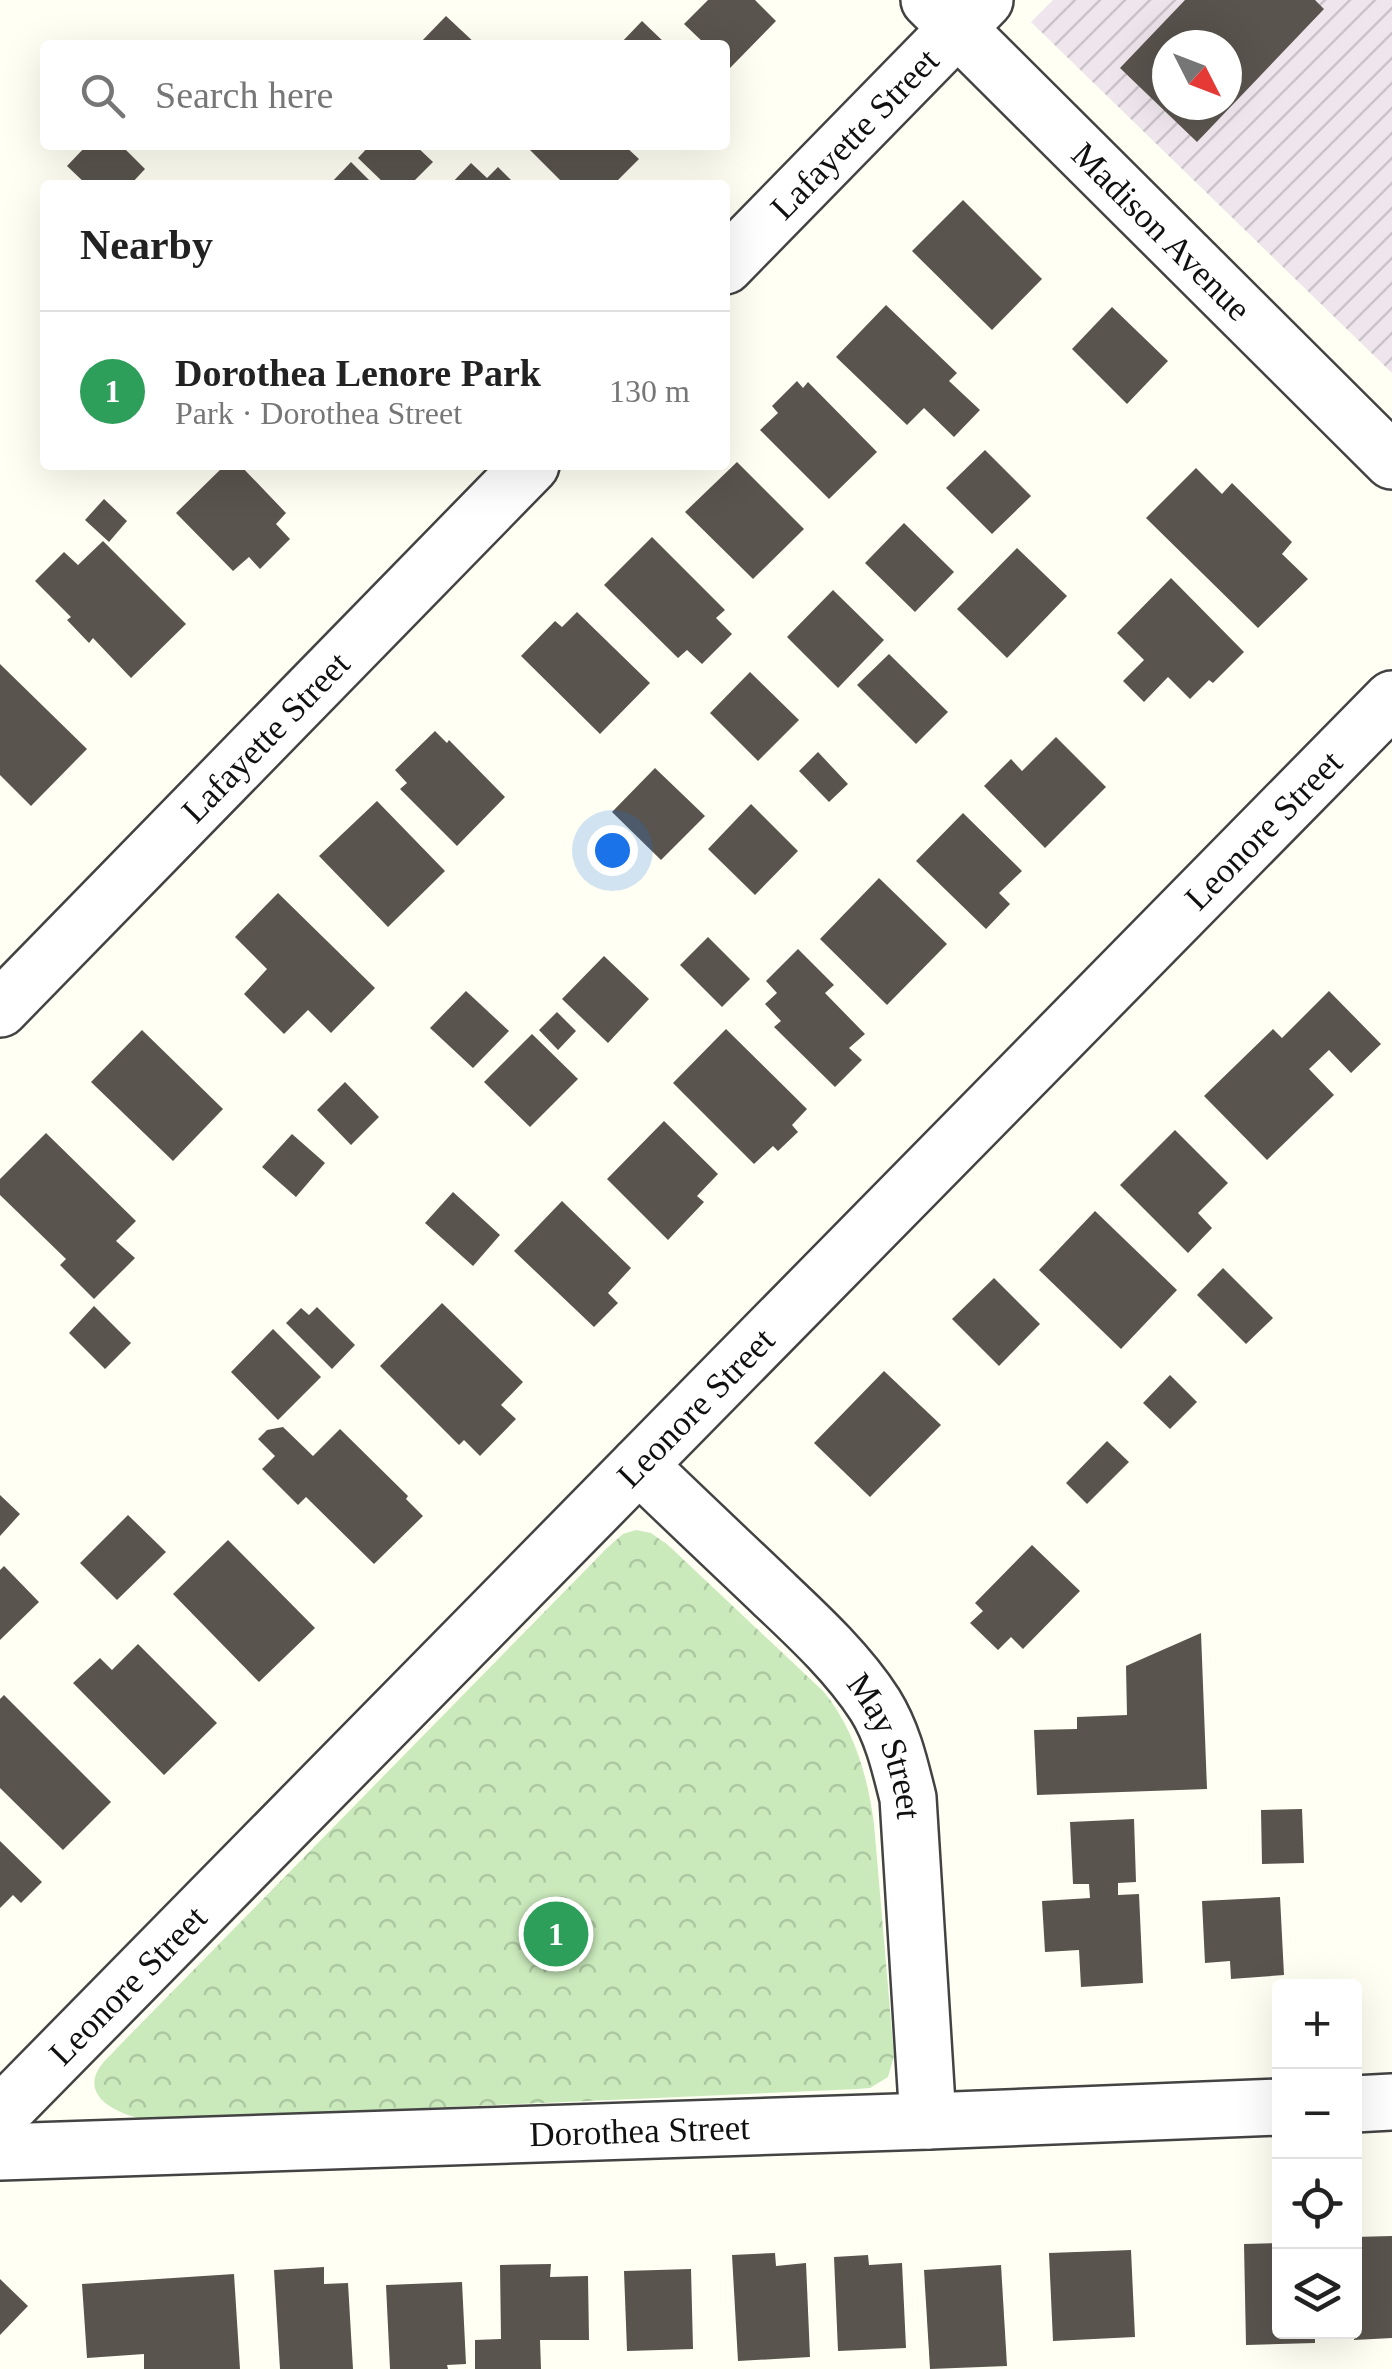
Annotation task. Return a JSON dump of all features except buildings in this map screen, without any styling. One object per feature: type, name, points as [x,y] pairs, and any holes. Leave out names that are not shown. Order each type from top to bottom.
[{"type":"street","name":"Lafayette Street","points":[[730,260],[957,9]]},
{"type":"street","name":"Madison Avenue","points":[[957,9],[1392,461]]},
{"type":"street","name":"Lafayette Street","points":[[0,1009],[526,470]]},
{"type":"street","name":"Leonore Street","points":[[0,2115],[1392,699]]},
{"type":"street","name":"May Street","points":[[639,1466],[798,1617],[874,1703],[888,1730],[908,1798],[928,2122]]},
{"type":"street","points":[[1362,2104],[1392,2102]]},
{"type":"street","name":"Dorothea Street","points":[[0,2152],[1272,2107]]},
{"type":"shaded area","points":[[1053,0],[1392,0],[1392,373],[1031,22]]},
{"type":"green space","points":[[636,1530],[651,1533],[668,1545],[824,1692],[844,1722],[863,1771],[874,1824],[894,2056],[888,2077],[870,2088],[858,2089],[155,2120],[123,2113],[103,2101],[94,2083],[106,2059],[607,1548],[623,1534]]},
{"type":"place","name":"Dorothea Lenore Park","points":[[556,1934]]}]
